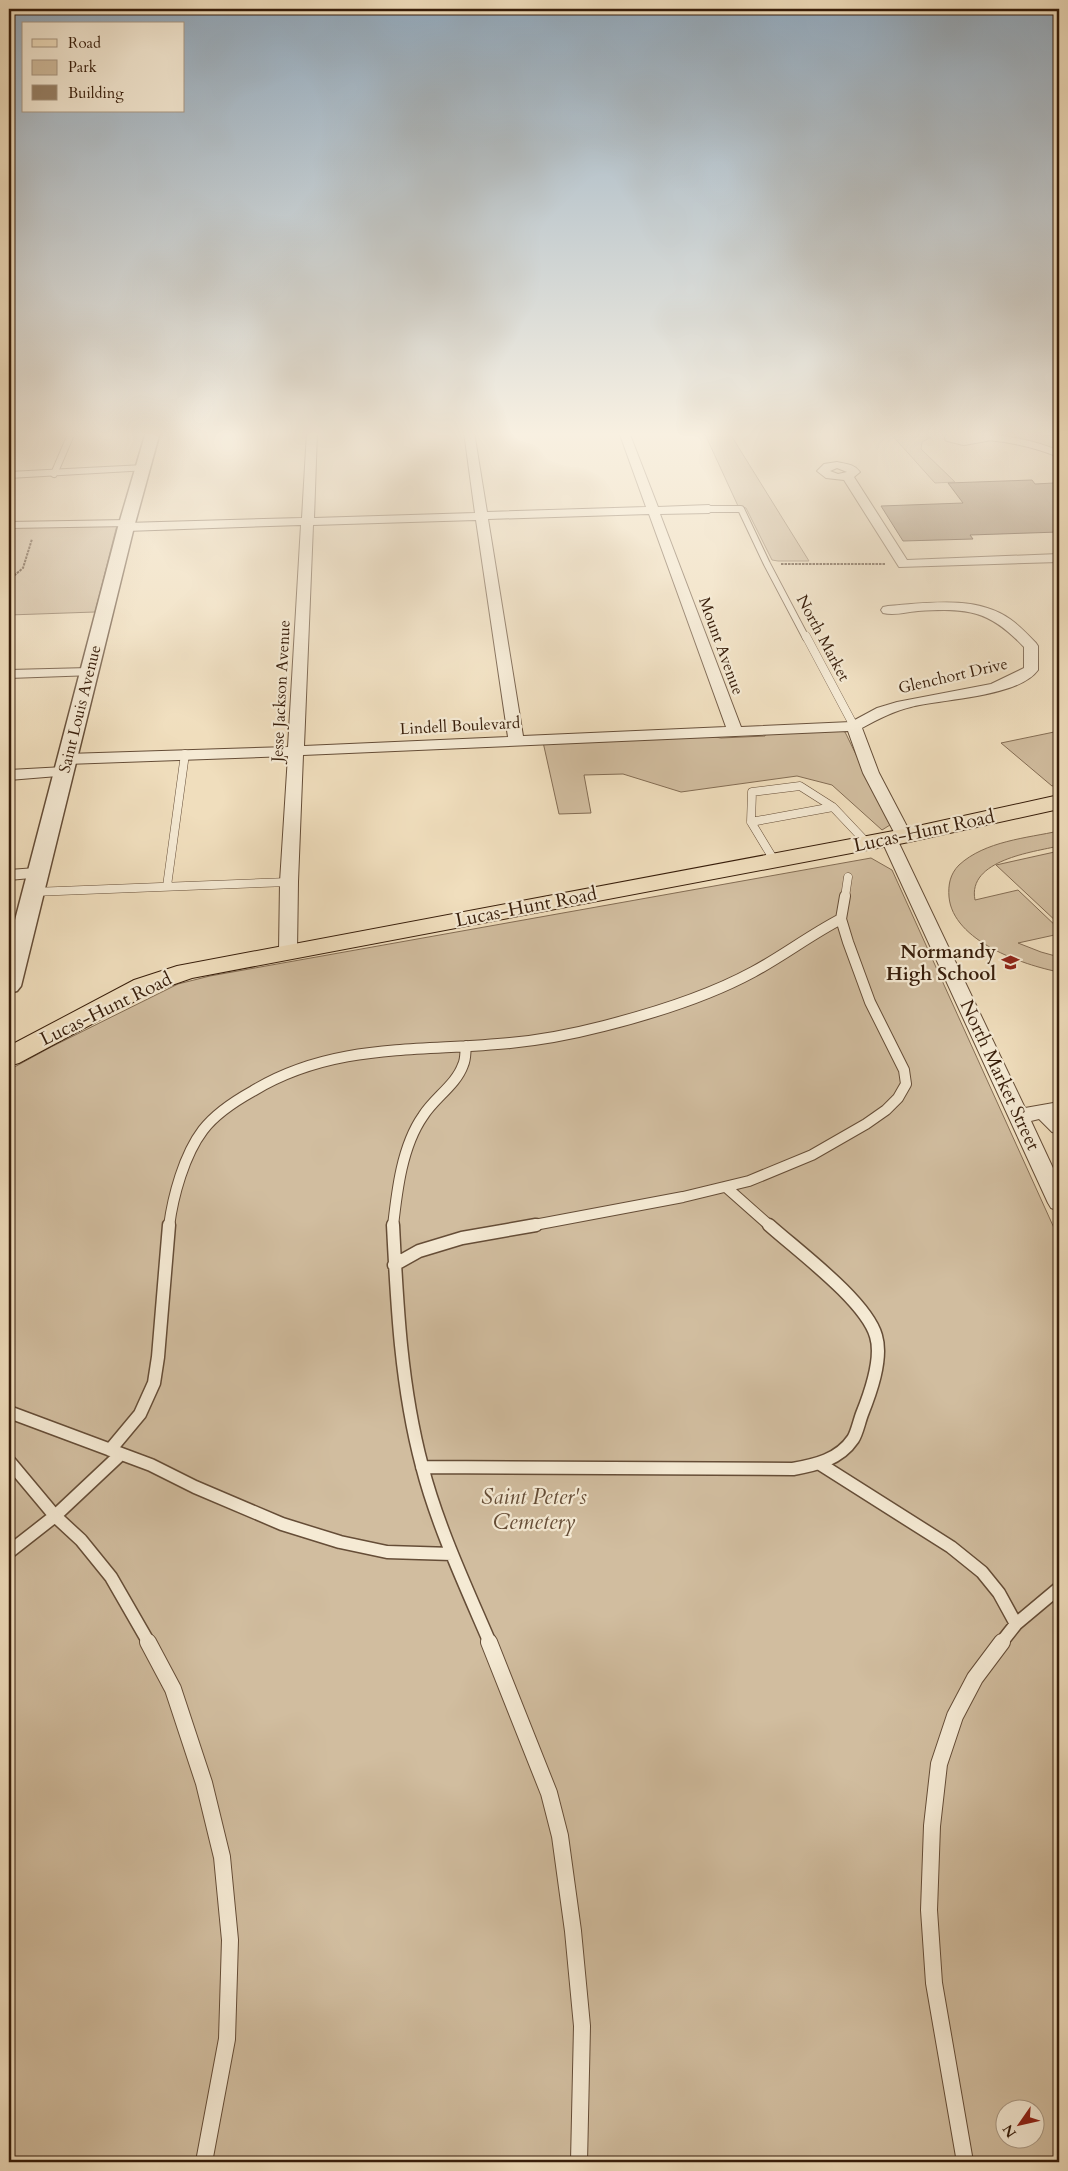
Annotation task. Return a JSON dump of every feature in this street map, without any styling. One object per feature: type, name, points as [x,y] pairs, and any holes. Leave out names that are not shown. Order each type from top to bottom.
[{"type":"main road","name":"Lucas-Hunt Road","points":[[9,1057],[160,979],[210,965],[887,839],[1059,802]]},
{"type":"street","name":"Saint Louis Avenue","points":[[9,986],[36,874],[66,765],[125,533]]},
{"type":"street","name":"Jesse Jackson Avenue","points":[[288,951],[289,882],[306,533]]},
{"type":"street","points":[[484,533],[516,740]]},
{"type":"street","name":"Mount Avenue","points":[[662,533],[734,731]]},
{"type":"street","points":[[883,533],[903,564],[1059,558]]},
{"type":"street","name":"Glenchort Drive","points":[[854,726],[877,712],[933,698],[973,693],[998,687],[1018,680],[1031,670],[1032,646],[1002,619],[963,608],[942,607],[888,610]]},
{"type":"street","points":[[9,674],[89,672]]},
{"type":"street","name":"Lindell Boulevard","points":[[9,775],[66,765],[185,754],[295,751],[854,726]]},
{"type":"street","name":"North Market Street","points":[[854,726],[871,773],[887,839],[1059,1203]]},
{"type":"street","points":[[9,875],[36,874]]},
{"type":"street","points":[[1019,1116],[1051,1110],[1059,1127]]},
{"type":"lane","name":"North Market","points":[[752,533],[854,726]]},
{"type":"lane","points":[[167,886],[185,754]]},
{"type":"lane","points":[[774,860],[751,822],[752,792],[800,786],[887,839]]},
{"type":"lane","points":[[751,822],[833,807]]},
{"type":"lane","points":[[394,1265],[419,1251],[462,1238],[609,1212],[749,1181],[798,1161],[866,1124],[886,1110],[898,1098],[906,1084],[904,1070],[870,1002],[841,919],[848,878]]},
{"type":"lane","points":[[32,892],[289,882]]},
{"type":"lane","points":[[9,1552],[55,1516],[116,1452],[147,1401],[157,1372],[168,1224],[174,1193],[186,1162],[201,1132],[219,1113],[250,1090],[278,1075],[326,1058],[357,1053],[527,1041],[630,1019],[712,991],[752,972],[822,928],[841,919]]},
{"type":"lane","points":[[466,1046],[464,1064],[459,1074],[423,1115],[411,1137],[403,1166],[393,1225],[394,1265],[404,1383],[422,1467],[452,1554],[513,1699],[549,1793],[560,1836],[573,1930],[582,2026],[578,2162]]},
{"type":"lane","points":[[422,1467],[700,1467],[792,1470],[820,1464],[839,1453],[853,1439],[871,1392],[877,1360],[877,1338],[870,1321],[858,1304],[726,1187]]},
{"type":"lane","points":[[9,1412],[151,1465],[195,1487],[282,1524],[340,1542],[387,1552],[452,1554]]},
{"type":"lane","points":[[9,1461],[55,1516],[81,1540],[111,1577],[133,1613],[173,1689],[204,1783],[222,1857],[230,1940],[227,2039],[204,2162]]},
{"type":"lane","points":[[820,1464],[959,1554],[982,1572],[999,1593],[1016,1624]]},
{"type":"lane","points":[[965,2162],[934,1983],[929,1910],[932,1826],[939,1764],[955,1716],[975,1678],[1016,1624],[1059,1588]]},
{"type":"path","points":[[9,580],[23,568],[33,533]]},
{"type":"path","points":[[767,564],[903,564]]},
{"type":"green space","points":[[9,533],[115,533],[95,612],[9,615]]},
{"type":"green space","points":[[759,533],[792,533],[809,561],[778,561],[772,560]]},
{"type":"green space","points":[[839,729],[845,732],[890,825],[882,830],[832,785],[797,776],[681,792],[623,774],[584,775],[591,813],[559,814],[543,742],[704,735],[721,738],[765,736],[766,732]]},
{"type":"green space","points":[[1059,731],[1059,785],[1052,786],[1001,743]]},
{"type":"green space","points":[[1059,831],[1059,846],[1019,855],[991,867],[981,876],[975,886],[975,900],[1018,890],[1059,929],[1059,934],[1018,943],[1059,957],[1059,972],[1027,964],[1009,957],[976,938],[953,913],[949,897],[949,884],[959,865],[981,851],[1007,842]]},
{"type":"green space","points":[[1059,851],[1059,924],[996,865]]},
{"type":"green space","name":"Saint Peter's Cemetery","points":[[871,858],[892,870],[1059,1239],[1059,2162],[9,2162],[9,1070],[178,984],[210,976]]},
{"type":"building","points":[[898,533],[1020,533],[970,535],[973,539],[903,541]]},
{"type":"place","name":"Normandy High School","points":[[1010,963]]}]
